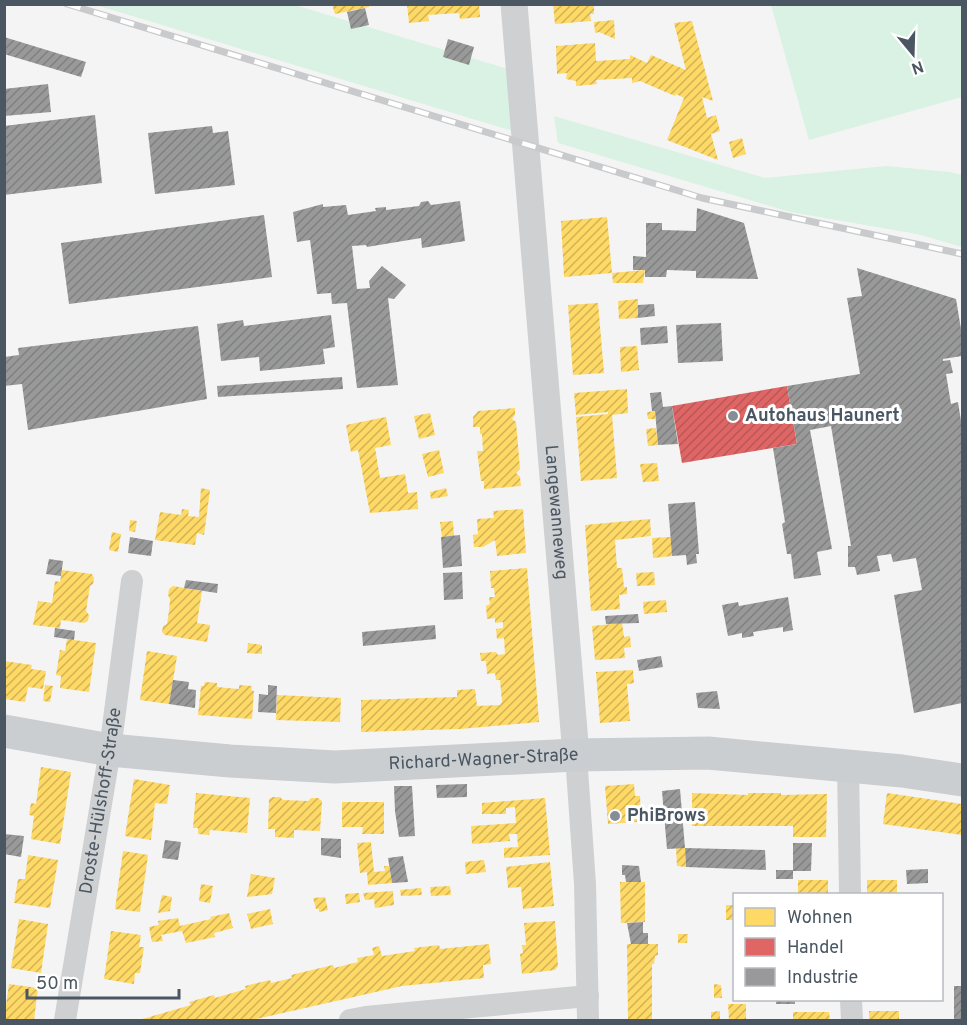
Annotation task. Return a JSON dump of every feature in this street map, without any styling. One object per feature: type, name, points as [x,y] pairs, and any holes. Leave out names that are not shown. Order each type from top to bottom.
[{"type":"main road","name":"Richard-Wagner-Straße","points":[[4,731],[110,750],[230,761],[335,767],[576,755],[708,753],[902,771],[963,780]]},
{"type":"street","name":"Langewanneweg","points":[[514,4],[576,755],[585,884],[588,1020]]},
{"type":"street","name":"Droste-Hülshoff-Straße","points":[[65,1020],[110,750],[132,581]]},
{"type":"street","points":[[848,766],[850,893]]},
{"type":"street","points":[[350,1020],[588,996]]},
{"type":"street","points":[[851,1001],[852,1020]]},
{"type":"green space","points":[[96,5],[295,5],[512,70],[516,132]]},
{"type":"green space","points":[[771,5],[962,5],[962,97],[809,140]]},
{"type":"green space","points":[[554,116],[765,178],[886,166],[962,175],[962,247],[917,234],[790,212],[558,143]]},
{"type":"building: Wohnen","points":[[332,4],[369,4],[369,7],[335,14]]},
{"type":"building: Wohnen","points":[[407,4],[479,4],[480,17],[460,19],[459,13],[428,15],[429,21],[409,23]]},
{"type":"building: Wohnen","points":[[553,4],[594,4],[594,14],[590,14],[591,21],[555,24]]},
{"type":"building: Wohnen","points":[[614,20],[615,39],[599,32],[595,33],[594,22]]},
{"type":"building: Wohnen","points":[[692,21],[713,101],[702,97],[707,118],[716,115],[720,131],[711,134],[718,160],[667,140],[684,98],[640,81],[632,83],[632,78],[596,80],[597,84],[576,86],[576,81],[566,79],[567,73],[557,74],[556,46],[595,43],[596,61],[630,59],[630,55],[647,63],[651,55],[686,70],[674,23]]},
{"type":"building: Wohnen","points":[[742,138],[746,154],[733,158],[729,142]]},
{"type":"building: Wohnen","points":[[607,217],[612,273],[564,277],[561,221]]},
{"type":"building: Wohnen","points":[[645,270],[643,283],[613,283],[612,273]]},
{"type":"building: Wohnen","points":[[638,299],[638,318],[619,319],[618,301]]},
{"type":"building: Wohnen","points":[[598,303],[604,373],[573,375],[568,305]]},
{"type":"building: Wohnen","points":[[637,346],[639,370],[621,372],[620,347]]},
{"type":"building: Wohnen","points":[[627,389],[628,413],[612,415],[617,478],[581,481],[576,417],[608,414],[608,412],[576,415],[574,393]]},
{"type":"building: Wohnen","points":[[515,408],[515,415],[512,419],[516,422],[520,469],[516,473],[520,477],[521,486],[484,489],[477,451],[483,451],[482,434],[480,434],[480,427],[473,427],[473,417],[478,411]]},
{"type":"building: Wohnen","points":[[655,411],[655,419],[648,419],[647,412]]},
{"type":"building: Wohnen","points":[[430,413],[435,435],[419,439],[414,416]]},
{"type":"building: Wohnen","points":[[386,417],[391,445],[375,448],[380,478],[405,474],[408,493],[417,492],[418,509],[370,513],[358,450],[351,452],[346,425]]},
{"type":"building: Wohnen","points":[[656,428],[658,445],[648,446],[646,429]]},
{"type":"building: Wohnen","points":[[439,450],[444,473],[428,477],[422,454]]},
{"type":"building: Wohnen","points":[[657,463],[659,481],[643,482],[640,464]]},
{"type":"building: Wohnen","points":[[201,488],[210,490],[204,535],[197,533],[195,545],[155,540],[160,512],[181,515],[182,509],[189,510],[188,516],[199,517]]},
{"type":"building: Wohnen","points":[[446,488],[448,496],[431,499],[430,492]]},
{"type":"building: Wohnen","points":[[523,509],[526,553],[497,556],[495,540],[483,547],[474,547],[473,535],[478,534],[477,519],[494,518],[493,511]]},
{"type":"building: Wohnen","points":[[650,519],[651,536],[615,540],[617,568],[622,568],[624,587],[627,587],[627,594],[619,595],[620,609],[591,611],[585,525]]},
{"type":"building: Wohnen","points":[[130,520],[137,521],[135,532],[129,531]]},
{"type":"building: Wohnen","points":[[453,521],[454,536],[442,537],[440,522]]},
{"type":"building: Wohnen","points":[[112,532],[121,534],[118,552],[109,550]]},
{"type":"building: Wohnen","points":[[671,537],[672,556],[653,558],[652,538]]},
{"type":"building: Wohnen","points":[[527,568],[539,722],[460,729],[361,732],[361,700],[457,697],[457,690],[475,689],[477,706],[500,705],[502,702],[500,680],[496,680],[495,673],[487,674],[486,661],[481,661],[480,653],[505,654],[504,638],[497,639],[496,629],[503,628],[503,622],[495,623],[495,618],[487,619],[486,606],[490,604],[489,597],[495,597],[494,588],[491,588],[490,571]]},
{"type":"building: Wohnen","points":[[62,570],[92,574],[94,578],[90,586],[86,611],[89,615],[88,621],[84,623],[61,620],[60,628],[33,625],[38,601],[52,603],[55,581],[60,582]]},
{"type":"building: Wohnen","points":[[654,572],[655,585],[637,586],[636,573]]},
{"type":"building: Wohnen","points":[[173,586],[202,591],[197,623],[210,625],[207,642],[165,635],[162,632],[163,626],[167,624],[169,589]]},
{"type":"building: Wohnen","points":[[666,600],[667,612],[644,614],[643,602]]},
{"type":"building: Wohnen","points":[[622,623],[624,637],[630,636],[631,647],[624,648],[625,658],[595,660],[592,626]]},
{"type":"building: Wohnen","points":[[67,639],[96,643],[89,692],[60,688],[61,676],[56,675],[60,650],[65,651]]},
{"type":"building: Wohnen","points":[[248,643],[262,645],[262,654],[247,653]]},
{"type":"building: Wohnen","points":[[147,651],[177,656],[169,704],[140,700]]},
{"type":"building: Wohnen","points":[[4,661],[32,665],[31,669],[46,671],[43,689],[28,687],[25,702],[4,699]]},
{"type":"building: Wohnen","points":[[633,670],[634,683],[627,684],[630,721],[600,723],[596,672]]},
{"type":"building: Wohnen","points":[[205,682],[217,683],[217,687],[227,688],[239,689],[239,685],[252,686],[251,690],[254,691],[252,719],[198,715],[201,686],[204,686]]},
{"type":"building: Wohnen","points":[[45,685],[53,686],[50,702],[43,701]]},
{"type":"building: Wohnen","points":[[277,695],[341,698],[340,722],[276,720]]},
{"type":"building: Wohnen","points":[[41,767],[71,772],[60,844],[31,839],[34,816],[29,815],[31,803],[36,804]]},
{"type":"building: Wohnen","points":[[134,779],[170,785],[167,804],[155,803],[151,840],[125,836]]},
{"type":"building: Wohnen","points":[[634,784],[635,796],[640,796],[641,816],[637,816],[637,822],[608,824],[605,786]]},
{"type":"building: Wohnen","points":[[196,793],[250,798],[247,833],[210,830],[209,835],[198,834],[198,828],[193,828]]},
{"type":"building: Wohnen","points":[[692,793],[827,794],[826,837],[793,837],[793,826],[692,826]]},
{"type":"building: Wohnen","points":[[887,793],[962,804],[962,835],[883,824]]},
{"type":"building: Wohnen","points":[[280,797],[283,800],[308,801],[311,798],[318,798],[322,801],[320,831],[294,830],[294,838],[275,837],[275,829],[268,829],[269,799]]},
{"type":"building: Wohnen","points":[[545,798],[550,855],[504,858],[504,848],[518,847],[517,834],[509,834],[510,841],[472,844],[471,826],[516,823],[515,807],[506,808],[506,814],[482,814],[482,803]]},
{"type":"building: Wohnen","points":[[342,802],[384,802],[384,834],[362,834],[363,827],[342,827]]},
{"type":"building: Wohnen","points":[[371,842],[374,872],[385,871],[384,866],[389,866],[392,883],[368,885],[367,872],[360,873],[357,843]]},
{"type":"building: Wohnen","points":[[676,848],[685,848],[686,867],[677,866]]},
{"type":"building: Wohnen","points":[[123,851],[148,855],[140,912],[115,909]]},
{"type":"building: Wohnen","points":[[28,855],[58,860],[50,908],[14,903],[18,879],[25,879]]},
{"type":"building: Wohnen","points":[[484,860],[486,872],[466,874],[465,862]]},
{"type":"building: Wohnen","points":[[550,862],[554,906],[523,909],[521,887],[508,888],[506,867]]},
{"type":"building: Wohnen","points":[[251,874],[275,878],[272,894],[247,897]]},
{"type":"building: Wohnen","points":[[798,880],[828,880],[828,893],[798,893]]},
{"type":"building: Wohnen","points":[[867,880],[897,880],[897,893],[867,893]]},
{"type":"building: Wohnen","points":[[620,882],[645,882],[645,922],[621,923]]},
{"type":"building: Wohnen","points":[[201,884],[213,886],[210,903],[199,901]]},
{"type":"building: Wohnen","points":[[450,886],[451,895],[431,896],[430,887]]},
{"type":"building: Wohnen","points":[[421,888],[422,895],[401,896],[400,890]]},
{"type":"building: Wohnen","points":[[393,891],[394,905],[375,908],[374,899],[365,900],[363,893]]},
{"type":"building: Wohnen","points":[[359,893],[360,902],[346,904],[345,894]]},
{"type":"building: Wohnen","points":[[162,895],[172,897],[170,911],[158,913]]},
{"type":"building: Wohnen","points":[[325,897],[328,910],[319,912],[313,898]]},
{"type":"building: Wohnen","points":[[726,905],[733,905],[733,920],[726,920]]},
{"type":"building: Wohnen","points":[[270,909],[273,924],[251,929],[247,914]]},
{"type":"building: Wohnen","points":[[229,913],[233,928],[214,933],[215,937],[186,943],[182,931],[161,935],[163,941],[152,942],[149,927],[159,925],[158,921],[178,918],[180,926]]},
{"type":"building: Wohnen","points":[[19,919],[48,924],[41,973],[11,968]]},
{"type":"building: Wohnen","points":[[555,921],[558,966],[555,970],[522,974],[520,954],[523,953],[522,945],[526,945],[524,923]]},
{"type":"building: Wohnen","points":[[111,931],[141,935],[139,947],[144,947],[140,973],[135,973],[134,984],[104,979]]},
{"type":"building: Wohnen","points":[[678,934],[688,934],[687,943],[678,943]]},
{"type":"building: Wohnen","points":[[489,944],[491,964],[483,965],[484,978],[402,986],[252,1020],[139,1020],[191,1005],[189,1002],[214,995],[215,998],[246,989],[245,986],[270,980],[271,983],[292,978],[291,975],[333,965],[334,968],[358,962],[357,958],[374,955],[372,948],[379,946],[382,956],[439,945],[440,949]]},
{"type":"building: Wohnen","points":[[627,944],[658,944],[658,955],[655,956],[654,964],[652,964],[652,1020],[628,1020]]},
{"type":"building: Wohnen","points":[[9,984],[38,988],[34,1020],[4,1020]]},
{"type":"building: Wohnen","points":[[714,984],[721,985],[722,998],[714,998]]},
{"type":"building: Wohnen","points":[[728,1004],[746,1004],[746,1020],[729,1020]]},
{"type":"building: Wohnen","points":[[720,1011],[720,1019],[711,1020],[711,1012]]},
{"type":"building: Wohnen","points":[[869,1011],[899,1011],[899,1020],[869,1020]]},
{"type":"building: Wohnen","points":[[793,1012],[829,1012],[830,1020],[793,1020]]},
{"type":"building: Handel","name":"Autohaus Haunert","points":[[787,386],[797,444],[682,463],[672,406]]},
{"type":"building: Industrie","points":[[365,8],[369,25],[351,29],[347,12]]},
{"type":"building: Industrie","points":[[4,37],[86,62],[81,77],[4,54]]},
{"type":"building: Industrie","points":[[448,39],[474,47],[469,65],[443,57]]},
{"type":"building: Industrie","points":[[48,84],[51,112],[4,116],[4,89]]},
{"type":"building: Industrie","points":[[95,115],[102,183],[4,195],[4,126]]},
{"type":"building: Industrie","points":[[212,126],[213,133],[228,131],[235,185],[155,194],[148,133]]},
{"type":"building: Industrie","points":[[428,201],[431,205],[460,201],[465,241],[422,248],[421,238],[367,247],[366,245],[352,246],[357,289],[370,288],[369,281],[382,266],[406,285],[394,299],[388,298],[398,385],[357,388],[347,303],[332,304],[331,293],[317,294],[310,240],[297,242],[293,212],[323,204],[323,207],[346,205],[348,215],[376,211],[375,208],[386,207],[386,210],[419,206],[421,202]]},
{"type":"building: Industrie","points":[[697,208],[744,223],[758,279],[696,278],[696,271],[667,270],[666,277],[645,277],[645,270],[633,270],[633,256],[646,257],[646,223],[662,223],[662,230],[696,231]]},
{"type":"building: Industrie","points":[[264,215],[272,277],[69,304],[61,243]]},
{"type":"building: Industrie","points":[[857,268],[956,299],[962,335],[962,356],[943,359],[943,361],[950,360],[953,373],[946,374],[951,404],[958,402],[962,427],[962,703],[914,713],[894,595],[922,590],[916,558],[893,562],[891,554],[877,556],[880,571],[857,575],[855,567],[848,567],[848,546],[851,546],[831,426],[810,430],[832,549],[817,552],[821,575],[794,579],[791,554],[787,554],[782,524],[785,522],[773,448],[797,444],[787,386],[860,374],[847,298],[862,296]]},
{"type":"building: Industrie","points":[[654,304],[655,316],[638,318],[638,305]]},
{"type":"building: Industrie","points":[[331,315],[335,347],[323,349],[325,364],[260,371],[259,357],[221,361],[217,324],[243,320],[244,326]]},
{"type":"building: Industrie","points":[[721,323],[723,361],[678,363],[676,325]]},
{"type":"building: Industrie","points":[[198,326],[207,399],[28,430],[22,384],[4,386],[4,357],[19,355],[18,348]]},
{"type":"building: Industrie","points":[[667,326],[668,343],[641,345],[640,328]]},
{"type":"building: Industrie","points":[[342,377],[343,389],[218,397],[217,386]]},
{"type":"building: Industrie","points":[[661,392],[663,407],[672,406],[678,444],[658,445],[655,411],[652,411],[650,393]]},
{"type":"building: Industrie","points":[[695,502],[699,554],[696,554],[697,563],[687,565],[686,555],[672,556],[668,504]]},
{"type":"building: Industrie","points":[[460,535],[462,566],[443,568],[441,537]]},
{"type":"building: Industrie","points":[[130,537],[153,541],[151,556],[128,553]]},
{"type":"building: Industrie","points":[[49,559],[63,561],[61,576],[46,574]]},
{"type":"building: Industrie","points":[[462,572],[463,599],[444,600],[443,573]]},
{"type":"building: Industrie","points":[[186,580],[218,584],[217,593],[184,588]]},
{"type":"building: Industrie","points":[[788,597],[793,630],[783,632],[783,627],[753,632],[754,636],[742,638],[742,633],[728,636],[722,605],[738,602],[739,606]]},
{"type":"building: Industrie","points":[[638,614],[639,623],[606,624],[605,616]]},
{"type":"building: Industrie","points":[[435,625],[436,639],[363,646],[362,632]]},
{"type":"building: Industrie","points":[[55,628],[75,631],[74,640],[54,637]]},
{"type":"building: Industrie","points":[[661,656],[663,667],[639,671],[637,660]]},
{"type":"building: Industrie","points":[[173,680],[189,682],[188,689],[196,690],[195,708],[169,704]]},
{"type":"building: Industrie","points":[[268,685],[277,686],[276,713],[258,712],[259,694],[268,695]]},
{"type":"building: Industrie","points":[[717,691],[720,709],[698,708],[696,693]]},
{"type":"building: Industrie","points":[[467,784],[467,797],[437,798],[436,785]]},
{"type":"building: Industrie","points":[[394,786],[412,786],[415,836],[399,837]]},
{"type":"building: Industrie","points":[[680,789],[685,848],[667,849],[662,791]]},
{"type":"building: Industrie","points":[[4,834],[24,836],[21,857],[4,854]]},
{"type":"building: Industrie","points":[[321,838],[341,839],[341,858],[321,855]]},
{"type":"building: Industrie","points":[[165,840],[181,842],[178,860],[162,858]]},
{"type":"building: Industrie","points":[[793,843],[812,843],[811,871],[793,871],[793,879],[776,879],[776,870],[793,870]]},
{"type":"building: Industrie","points":[[685,848],[765,850],[766,870],[686,867]]},
{"type":"building: Industrie","points":[[403,856],[408,882],[392,883],[388,858]]},
{"type":"building: Industrie","points":[[622,865],[639,866],[641,882],[626,882],[625,875],[622,875]]},
{"type":"building: Industrie","points":[[928,869],[928,883],[907,884],[906,870]]},
{"type":"building: Industrie","points":[[643,922],[643,933],[648,933],[648,944],[631,944],[627,923]]},
{"type":"building: Industrie","points":[[954,986],[962,986],[962,1020],[954,1020]]},
{"type":"building: Industrie","points":[[776,1001],[795,1001],[795,1004],[776,1004]]},
{"type":"railway","points":[[67,4],[702,198],[962,254]]},
{"type":"place","name":"Autohaus Haunert","points":[[733,416]]},
{"type":"place","name":"PhiBrows","points":[[615,816]]}]
